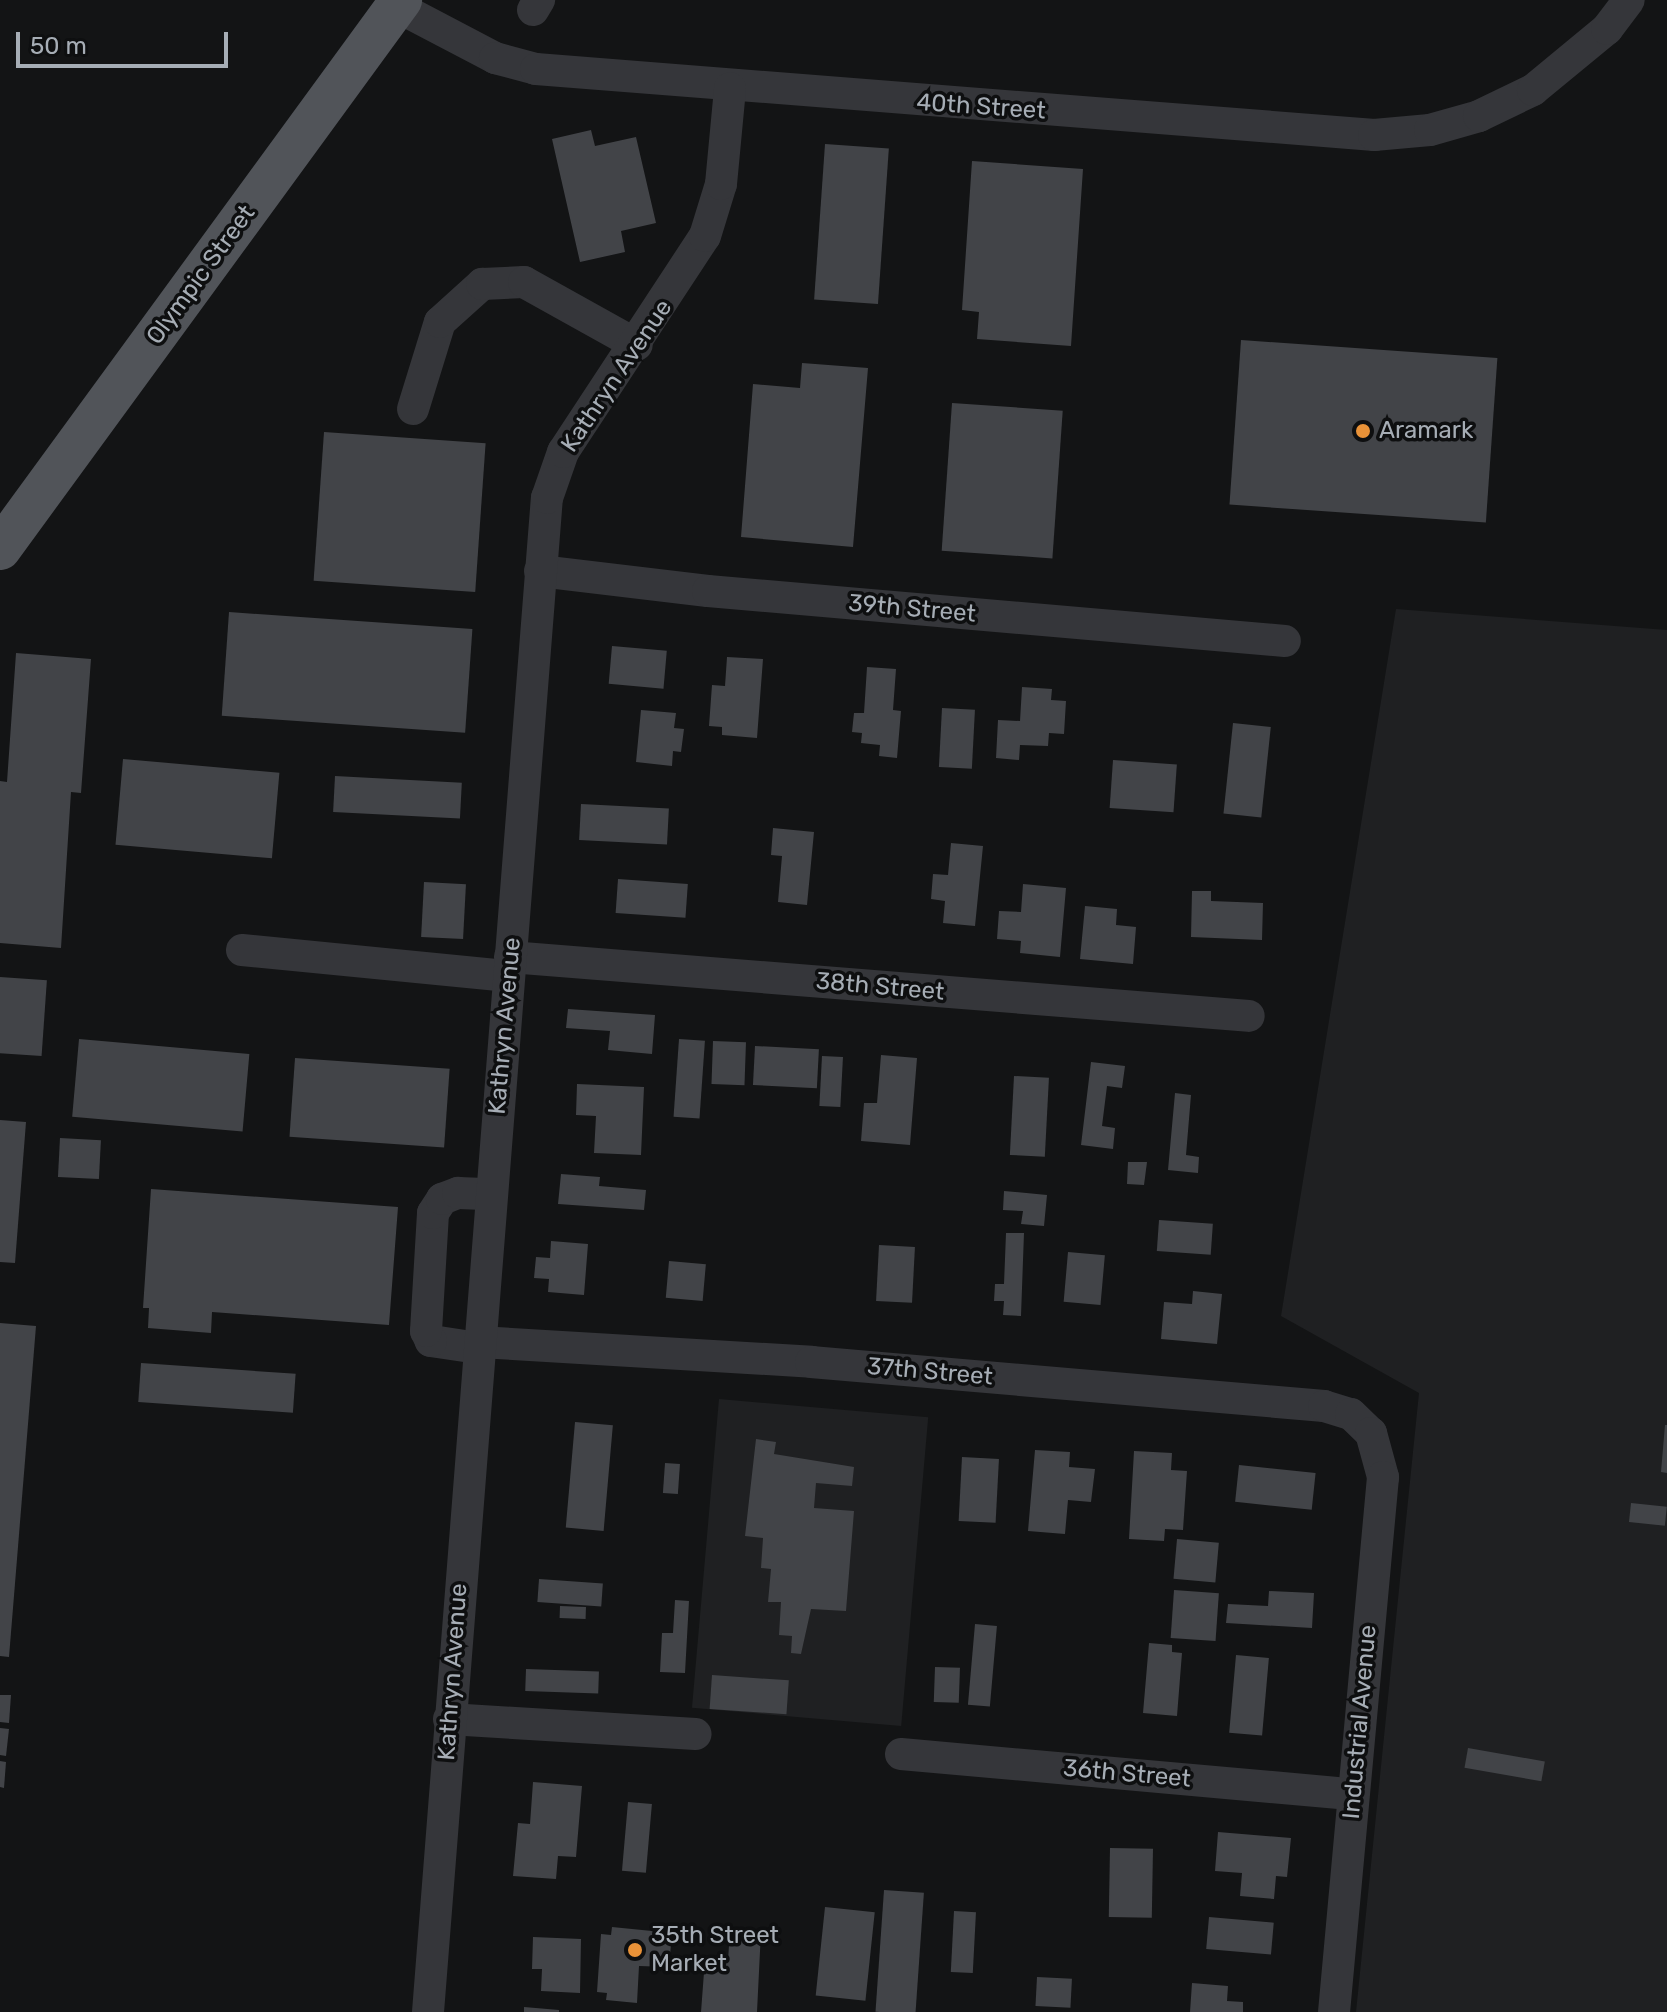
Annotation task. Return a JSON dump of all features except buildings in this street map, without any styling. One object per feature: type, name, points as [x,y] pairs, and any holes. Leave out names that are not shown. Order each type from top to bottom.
[{"type":"main road","name":"Olympic Street","points":[[0,549],[400,4]]},
{"type":"street","name":"40th Street","points":[[400,4],[495,58],[536,69],[730,88],[1374,135],[1430,130],[1479,116],[1533,90],[1565,68],[1629,0]]},
{"type":"street","name":"Kathryn Avenue","points":[[428,2012],[547,498],[563,452],[637,345],[705,236],[721,184],[730,88]]},
{"type":"street","points":[[413,409],[440,322],[482,284],[524,282],[637,345]]},
{"type":"street","name":"39th Street","points":[[540,571],[708,591],[1285,641]]},
{"type":"street","name":"38th Street","points":[[242,950],[1249,1016]]},
{"type":"street","name":"37th Street","points":[[491,1194],[458,1193],[442,1199],[433,1213],[426,1331],[431,1341],[811,1362],[1324,1406],[1351,1414],[1371,1433]]},
{"type":"street","name":"Industrial Avenue","points":[[1334,2012],[1383,1477],[1371,1433]]},
{"type":"street","points":[[449,1719],[696,1734]]},
{"type":"street","name":"36th Street","points":[[901,1754],[1353,1794]]},
{"type":"shaded area","points":[[1396,609],[1667,630],[1667,2012],[1356,2012],[1419,1393],[1281,1316]]},
{"type":"shaded area","points":[[719,1399],[928,1417],[901,1726],[692,1708]]},
{"type":"place","name":"Aramark","points":[[1363,431]]},
{"type":"place","name":"35th Street Market","points":[[635,1950]]}]
